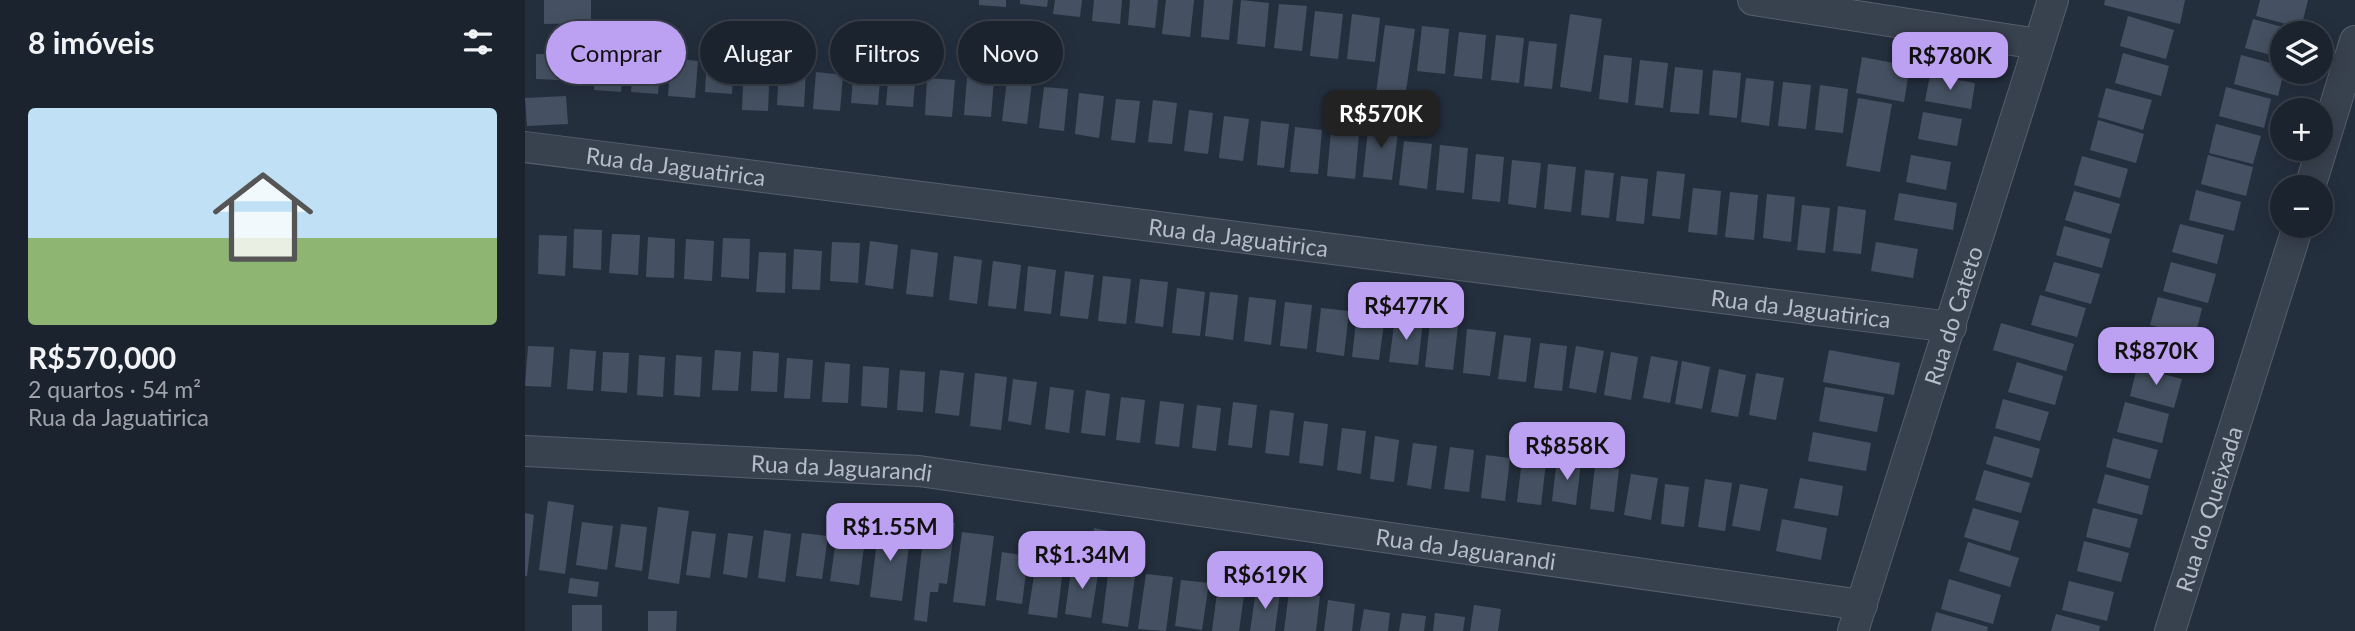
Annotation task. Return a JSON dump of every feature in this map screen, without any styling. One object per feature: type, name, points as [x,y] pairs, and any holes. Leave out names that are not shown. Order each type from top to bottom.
[{"type":"street","points":[[1753,0],[2038,44]]},
{"type":"street","name":"Rua do Cateto","points":[[1857,618],[2053,0]]},
{"type":"street","points":[[2313,175],[2355,41]]},
{"type":"street","name":"Rua da Jaguatirica","points":[[525,147],[1951,327]]},
{"type":"street","name":"Rua do Queixada","points":[[2170,631],[2294,238]]},
{"type":"street","name":"Rua da Jaguarandi","points":[[525,451],[919,471],[1857,618]]},
{"type":"building","points":[[544,0],[591,0],[591,21],[546,21],[544,24]]},
{"type":"building","points":[[979,0],[1006,0],[1006,7],[979,5]]},
{"type":"building","points":[[1020,0],[1048,0],[1047,7],[1020,4]]},
{"type":"building","points":[[1055,0],[1082,0],[1080,17],[1053,14]]},
{"type":"building","points":[[1094,0],[1122,0],[1120,24],[1092,21]]},
{"type":"building","points":[[1130,0],[1158,0],[1155,28],[1128,25]]},
{"type":"building","points":[[1166,0],[1194,0],[1190,37],[1162,34]]},
{"type":"building","points":[[1204,0],[1233,0],[1229,40],[1201,37]]},
{"type":"building","points":[[1241,0],[1269,3],[1265,47],[1237,44]]},
{"type":"building","points":[[2105,0],[2185,0],[2180,24],[2104,5]]},
{"type":"building","points":[[2260,0],[2308,0],[2303,21],[2275,21],[2256,16]]},
{"type":"building","points":[[1279,4],[1307,6],[1302,51],[1274,48]]},
{"type":"building","points":[[1315,11],[1343,14],[1338,59],[1310,56]]},
{"type":"building","points":[[1352,14],[1380,18],[1375,62],[1347,59]]},
{"type":"building","points":[[1570,14],[1602,19],[1591,92],[1560,87]]},
{"type":"building","points":[[2128,16],[2174,30],[2166,59],[2120,46]]},
{"type":"building","points":[[2253,19],[2270,24],[2270,55],[2245,48]]},
{"type":"building","points":[[1385,25],[1415,29],[1404,105],[1375,101]]},
{"type":"building","points":[[1422,26],[1449,29],[1445,74],[1417,71]]},
{"type":"building","points":[[1459,32],[1486,35],[1482,79],[1454,76]]},
{"type":"building","points":[[1496,35],[1524,38],[1519,83],[1491,80]]},
{"type":"building","points":[[1529,41],[1557,44],[1552,89],[1524,86]]},
{"type":"building","points":[[2123,53],[2169,66],[2161,96],[2115,83]]},
{"type":"building","points":[[536,54],[546,54],[546,79],[536,79]]},
{"type":"building","points":[[1604,55],[1632,58],[1628,103],[1599,99]]},
{"type":"building","points":[[2241,55],[2270,63],[2270,84],[2281,84],[2278,96],[2234,84]]},
{"type":"building","points":[[1862,57],[1910,66],[1904,102],[1856,93]]},
{"type":"building","points":[[686,60],[698,61],[695,98],[668,96],[669,84],[686,84]]},
{"type":"building","points":[[1640,60],[1668,63],[1663,108],[1635,105]]},
{"type":"building","points":[[1675,67],[1703,70],[1699,114],[1670,112]]},
{"type":"building","points":[[1713,70],[1741,73],[1737,118],[1709,115]]},
{"type":"building","points":[[816,72],[830,74],[830,84],[842,84],[840,111],[813,109]]},
{"type":"building","points":[[1930,75],[1975,83],[1971,109],[1925,101]]},
{"type":"building","points":[[1746,78],[1774,81],[1769,126],[1741,122]]},
{"type":"building","points":[[944,79],[955,80],[952,117],[925,115],[927,84],[944,84]]},
{"type":"building","points":[[1783,82],[1811,85],[1806,129],[1778,126]]},
{"type":"building","points":[[594,84],[622,84],[621,92],[594,90]]},
{"type":"building","points":[[632,84],[659,84],[658,94],[631,92]]},
{"type":"building","points":[[705,84],[733,84],[732,94],[705,92]]},
{"type":"building","points":[[743,84],[769,84],[768,111],[742,110]]},
{"type":"building","points":[[778,84],[805,84],[804,107],[777,105]]},
{"type":"building","points":[[853,84],[880,84],[878,105],[851,103]]},
{"type":"building","points":[[888,84],[915,84],[913,107],[886,105]]},
{"type":"building","points":[[967,84],[994,84],[991,117],[964,115]]},
{"type":"building","points":[[1007,84],[1032,84],[1027,124],[1002,121]]},
{"type":"building","points":[[1820,85],[1848,89],[1843,133],[1815,130]]},
{"type":"building","points":[[1044,87],[1068,89],[1064,131],[1039,128]]},
{"type":"building","points":[[2226,87],[2270,99],[2264,128],[2219,116]]},
{"type":"building","points":[[2106,88],[2152,100],[2143,130],[2098,117]]},
{"type":"building","points":[[1079,93],[1104,96],[1099,138],[1075,134]]},
{"type":"building","points":[[566,96],[568,124],[527,126],[525,98]]},
{"type":"building","points":[[1858,98],[1892,104],[1880,172],[1846,166]]},
{"type":"building","points":[[1116,99],[1140,101],[1135,143],[1111,140]]},
{"type":"building","points":[[1153,100],[1177,103],[1172,144],[1148,142]]},
{"type":"building","points":[[1189,110],[1213,113],[1208,154],[1184,151]]},
{"type":"building","points":[[1923,112],[1962,119],[1957,146],[1918,139]]},
{"type":"building","points":[[1224,116],[1249,119],[1243,161],[1219,158]]},
{"type":"building","points":[[1369,120],[1399,124],[1392,180],[1363,177]]},
{"type":"building","points":[[2098,120],[2144,134],[2136,163],[2090,150]]},
{"type":"building","points":[[1261,121],[1289,124],[1284,168],[1257,165]]},
{"type":"building","points":[[2216,124],[2261,136],[2253,164],[2209,153]]},
{"type":"building","points":[[1295,127],[1322,130],[1318,174],[1290,172]]},
{"type":"building","points":[[1331,131],[1359,134],[1355,179],[1327,176]]},
{"type":"building","points":[[1404,141],[1432,144],[1427,189],[1399,185]]},
{"type":"building","points":[[1440,145],[1468,148],[1464,193],[1436,190]]},
{"type":"building","points":[[1476,154],[1504,157],[1500,202],[1472,199]]},
{"type":"building","points":[[1911,155],[1951,162],[1946,190],[1906,182]]},
{"type":"building","points":[[2208,155],[2253,167],[2246,196],[2201,184]]},
{"type":"building","points":[[2082,156],[2128,169],[2120,198],[2074,185]]},
{"type":"building","points":[[1512,160],[1541,163],[1536,208],[1508,204]]},
{"type":"building","points":[[1548,164],[1576,167],[1571,212],[1544,209]]},
{"type":"building","points":[[1585,170],[1614,173],[1609,218],[1581,215]]},
{"type":"building","points":[[1657,171],[1685,174],[1680,219],[1652,216]]},
{"type":"building","points":[[1621,176],[1648,179],[1644,224],[1616,221]]},
{"type":"building","points":[[1693,188],[1721,191],[1717,235],[1688,232]]},
{"type":"building","points":[[2196,190],[2241,202],[2234,231],[2189,220]]},
{"type":"building","points":[[2074,191],[2120,204],[2111,234],[2065,220]]},
{"type":"building","points":[[1730,192],[1758,195],[1754,240],[1725,237]]},
{"type":"building","points":[[1899,193],[1957,203],[1953,230],[1894,220]]},
{"type":"building","points":[[1767,194],[1795,197],[1791,242],[1763,238]]},
{"type":"building","points":[[1802,205],[1830,208],[1825,253],[1797,250]]},
{"type":"building","points":[[1838,206],[1866,210],[1861,254],[1833,251]]},
{"type":"building","points":[[2180,224],[2224,235],[2217,264],[2172,252]]},
{"type":"building","points":[[2064,226],[2110,239],[2102,268],[2056,255]]},
{"type":"building","points":[[574,229],[602,230],[601,270],[573,268]]},
{"type":"building","points":[[612,234],[640,235],[638,275],[609,273]]},
{"type":"building","points":[[539,235],[567,236],[565,276],[538,274]]},
{"type":"building","points":[[648,237],[675,239],[674,278],[646,277]]},
{"type":"building","points":[[723,238],[750,239],[749,279],[721,277]]},
{"type":"building","points":[[686,239],[714,241],[712,281],[684,279]]},
{"type":"building","points":[[870,241],[898,245],[893,289],[865,285]]},
{"type":"building","points":[[832,242],[860,243],[858,283],[830,281]]},
{"type":"building","points":[[1876,242],[1918,249],[1913,278],[1871,271]]},
{"type":"building","points":[[794,249],[822,251],[820,290],[792,289]]},
{"type":"building","points":[[911,249],[938,253],[933,297],[906,294]]},
{"type":"building","points":[[759,252],[786,253],[785,293],[756,292]]},
{"type":"building","points":[[954,256],[982,260],[977,304],[949,300]]},
{"type":"building","points":[[993,261],[1021,265],[1016,309],[988,306]]},
{"type":"building","points":[[2054,262],[2100,274],[2091,304],[2045,291]]},
{"type":"building","points":[[2171,262],[2216,274],[2208,303],[2163,291]]},
{"type":"building","points":[[1028,266],[1056,270],[1051,314],[1024,311]]},
{"type":"building","points":[[1065,271],[1094,275],[1088,319],[1060,316]]},
{"type":"building","points":[[1103,276],[1131,279],[1126,324],[1098,321]]},
{"type":"building","points":[[1140,279],[1168,282],[1163,327],[1135,323]]},
{"type":"building","points":[[1177,288],[1205,292],[1200,336],[1172,333]]},
{"type":"building","points":[[1210,292],[1238,295],[1233,340],[1205,336]]},
{"type":"building","points":[[2040,295],[2086,308],[2077,337],[2031,325]]},
{"type":"building","points":[[1249,297],[1276,300],[1271,345],[1244,341]]},
{"type":"building","points":[[2158,297],[2202,308],[2195,337],[2150,325]]},
{"type":"building","points":[[1285,302],[1312,305],[1307,349],[1280,346]]},
{"type":"building","points":[[1321,308],[1349,311],[1344,356],[1316,352]]},
{"type":"building","points":[[1357,313],[1385,316],[1379,360],[1352,357]]},
{"type":"building","points":[[1395,318],[1423,321],[1418,365],[1389,362]]},
{"type":"building","points":[[1430,322],[1458,326],[1453,370],[1425,367]]},
{"type":"building","points":[[2001,323],[2074,344],[2066,371],[1993,350]]},
{"type":"building","points":[[1467,329],[1496,332],[1490,376],[1463,373]]},
{"type":"building","points":[[2151,332],[2196,344],[2189,373],[2144,361]]},
{"type":"building","points":[[1504,335],[1531,338],[1526,382],[1498,379]]},
{"type":"building","points":[[1540,343],[1567,346],[1562,391],[1534,388]]},
{"type":"building","points":[[528,346],[554,347],[551,387],[525,386]]},
{"type":"building","points":[[1576,346],[1604,351],[1596,393],[1569,388]]},
{"type":"building","points":[[570,349],[596,351],[593,391],[567,389]]},
{"type":"building","points":[[715,350],[741,352],[738,391],[712,390]]},
{"type":"building","points":[[1829,350],[1900,363],[1894,395],[1823,382]]},
{"type":"building","points":[[753,351],[779,353],[777,392],[751,391]]},
{"type":"building","points":[[603,352],[629,353],[627,393],[601,391]]},
{"type":"building","points":[[1611,352],[1638,357],[1631,400],[1604,395]]},
{"type":"building","points":[[639,355],[665,357],[663,397],[637,395]]},
{"type":"building","points":[[676,355],[702,357],[700,397],[674,395]]},
{"type":"building","points":[[1651,356],[1678,361],[1670,403],[1643,398]]},
{"type":"building","points":[[787,358],[813,360],[810,399],[784,398]]},
{"type":"building","points":[[1682,361],[1710,367],[1702,409],[1675,404]]},
{"type":"building","points":[[825,362],[850,364],[848,403],[822,402]]},
{"type":"building","points":[[2017,362],[2063,376],[2055,405],[2008,392]]},
{"type":"building","points":[[863,366],[889,368],[887,408],[861,406]]},
{"type":"building","points":[[2137,367],[2182,379],[2174,408],[2130,396]]},
{"type":"building","points":[[1719,369],[1746,375],[1738,417],[1711,412]]},
{"type":"building","points":[[900,370],[925,372],[923,412],[897,410]]},
{"type":"building","points":[[940,370],[964,373],[959,416],[935,413]]},
{"type":"building","points":[[975,373],[1007,377],[1001,430],[970,426]]},
{"type":"building","points":[[1756,373],[1784,378],[1776,420],[1749,415]]},
{"type":"building","points":[[1013,379],[1037,382],[1031,425],[1008,421]]},
{"type":"building","points":[[1050,387],[1074,390],[1069,433],[1045,429]]},
{"type":"building","points":[[1825,387],[1884,397],[1877,432],[1819,421]]},
{"type":"building","points":[[1086,390],[1110,394],[1105,436],[1081,433]]},
{"type":"building","points":[[1121,397],[1145,400],[1140,443],[1116,440]]},
{"type":"building","points":[[2003,399],[2049,412],[2040,441],[1995,428]]},
{"type":"building","points":[[1160,401],[1184,404],[1179,447],[1155,444]]},
{"type":"building","points":[[1233,402],[1257,405],[1252,448],[1228,445]]},
{"type":"building","points":[[2125,402],[2169,414],[2162,443],[2117,432]]},
{"type":"building","points":[[1197,405],[1221,408],[1216,451],[1192,448]]},
{"type":"building","points":[[1270,410],[1294,413],[1289,456],[1265,453]]},
{"type":"building","points":[[1304,421],[1328,424],[1323,466],[1299,463]]},
{"type":"building","points":[[1342,428],[1366,431],[1361,474],[1337,470]]},
{"type":"building","points":[[1813,432],[1871,443],[1866,471],[1808,461]]},
{"type":"building","points":[[1375,436],[1399,440],[1394,482],[1370,479]]},
{"type":"building","points":[[1994,436],[2040,449],[2032,478],[1986,464]]},
{"type":"building","points":[[2113,438],[2158,450],[2150,479],[2106,467]]},
{"type":"building","points":[[1413,443],[1437,446],[1431,489],[1407,485]]},
{"type":"building","points":[[1450,447],[1474,450],[1469,492],[1444,489]]},
{"type":"building","points":[[1486,455],[1510,458],[1505,501],[1481,498]]},
{"type":"building","points":[[1557,459],[1581,462],[1576,505],[1552,501]]},
{"type":"building","points":[[1522,460],[1546,463],[1541,505],[1517,502]]},
{"type":"building","points":[[1595,466],[1619,469],[1614,512],[1590,509]]},
{"type":"building","points":[[1984,470],[2030,483],[2021,513],[1975,500]]},
{"type":"building","points":[[1631,474],[1658,478],[1651,520],[1624,515]]},
{"type":"building","points":[[2105,474],[2149,486],[2142,515],[2097,503]]},
{"type":"building","points":[[1800,478],[1843,486],[1838,516],[1794,508]]},
{"type":"building","points":[[1705,479],[1732,483],[1725,531],[1698,527]]},
{"type":"building","points":[[1665,484],[1689,487],[1684,527],[1661,524]]},
{"type":"building","points":[[1740,484],[1768,489],[1760,531],[1732,526]]},
{"type":"building","points":[[548,501],[574,505],[565,574],[539,570]]},
{"type":"building","points":[[658,507],[689,511],[679,584],[648,579]]},
{"type":"building","points":[[1973,508],[2019,521],[2010,551],[1964,537]]},
{"type":"building","points":[[2093,508],[2138,519],[2130,548],[2086,537]]},
{"type":"building","points":[[525,513],[534,515],[527,576],[525,576]]},
{"type":"building","points":[[1782,519],[1827,528],[1821,560],[1776,551]]},
{"type":"building","points":[[925,520],[955,523],[947,584],[939,583],[938,592],[930,592],[927,622],[914,620]]},
{"type":"building","points":[[839,521],[867,525],[859,585],[830,581]]},
{"type":"building","points":[[582,522],[613,526],[607,570],[576,565]]},
{"type":"building","points":[[621,524],[647,527],[642,571],[615,567]]},
{"type":"building","points":[[879,525],[911,530],[902,601],[870,597]]},
{"type":"building","points":[[1094,528],[1109,531],[1105,560],[1090,558]]},
{"type":"building","points":[[764,530],[791,534],[785,582],[758,578]]},
{"type":"building","points":[[692,531],[716,534],[710,578],[686,575]]},
{"type":"building","points":[[962,532],[994,536],[985,606],[953,602]]},
{"type":"building","points":[[728,533],[753,536],[747,578],[723,574]]},
{"type":"building","points":[[802,533],[828,536],[822,579],[796,576]]},
{"type":"building","points":[[2084,541],[2129,553],[2121,582],[2077,571]]},
{"type":"building","points":[[1968,542],[2019,558],[2010,587],[1959,571]]},
{"type":"building","points":[[1002,552],[1028,556],[1022,604],[996,600]]},
{"type":"building","points":[[1037,556],[1064,560],[1057,618],[1028,614]]},
{"type":"building","points":[[1072,564],[1099,568],[1091,618],[1065,614]]},
{"type":"building","points":[[1109,566],[1136,569],[1128,627],[1102,623]]},
{"type":"building","points":[[1146,574],[1173,577],[1166,631],[1138,629]]},
{"type":"building","points":[[570,578],[599,582],[597,597],[568,593]]},
{"type":"building","points":[[1949,579],[2001,595],[1993,624],[1941,609]]},
{"type":"building","points":[[1181,580],[1209,583],[1202,630],[1175,626]]},
{"type":"building","points":[[2069,581],[2114,592],[2107,621],[2062,610]]},
{"type":"building","points":[[1218,585],[1245,588],[1239,631],[1212,631]]},
{"type":"building","points":[[1256,590],[1280,593],[1275,631],[1250,631]]},
{"type":"building","points":[[1289,592],[1320,596],[1316,631],[1284,631]]},
{"type":"building","points":[[1328,600],[1355,604],[1352,631],[1324,631]]},
{"type":"building","points":[[572,605],[602,605],[602,631],[572,631]]},
{"type":"building","points":[[1474,605],[1501,609],[1498,631],[1470,631]]},
{"type":"building","points":[[1364,609],[1390,613],[1388,631],[1360,631]]},
{"type":"building","points":[[648,611],[677,611],[676,631],[648,631]]},
{"type":"building","points":[[1936,612],[1988,627],[1987,631],[1931,631]]},
{"type":"building","points":[[1402,613],[1426,616],[1424,631],[1399,631]]},
{"type":"building","points":[[1435,613],[1465,617],[1463,631],[1433,631]]},
{"type":"building","points":[[2056,614],[2100,626],[2099,631],[2051,631]]}]
